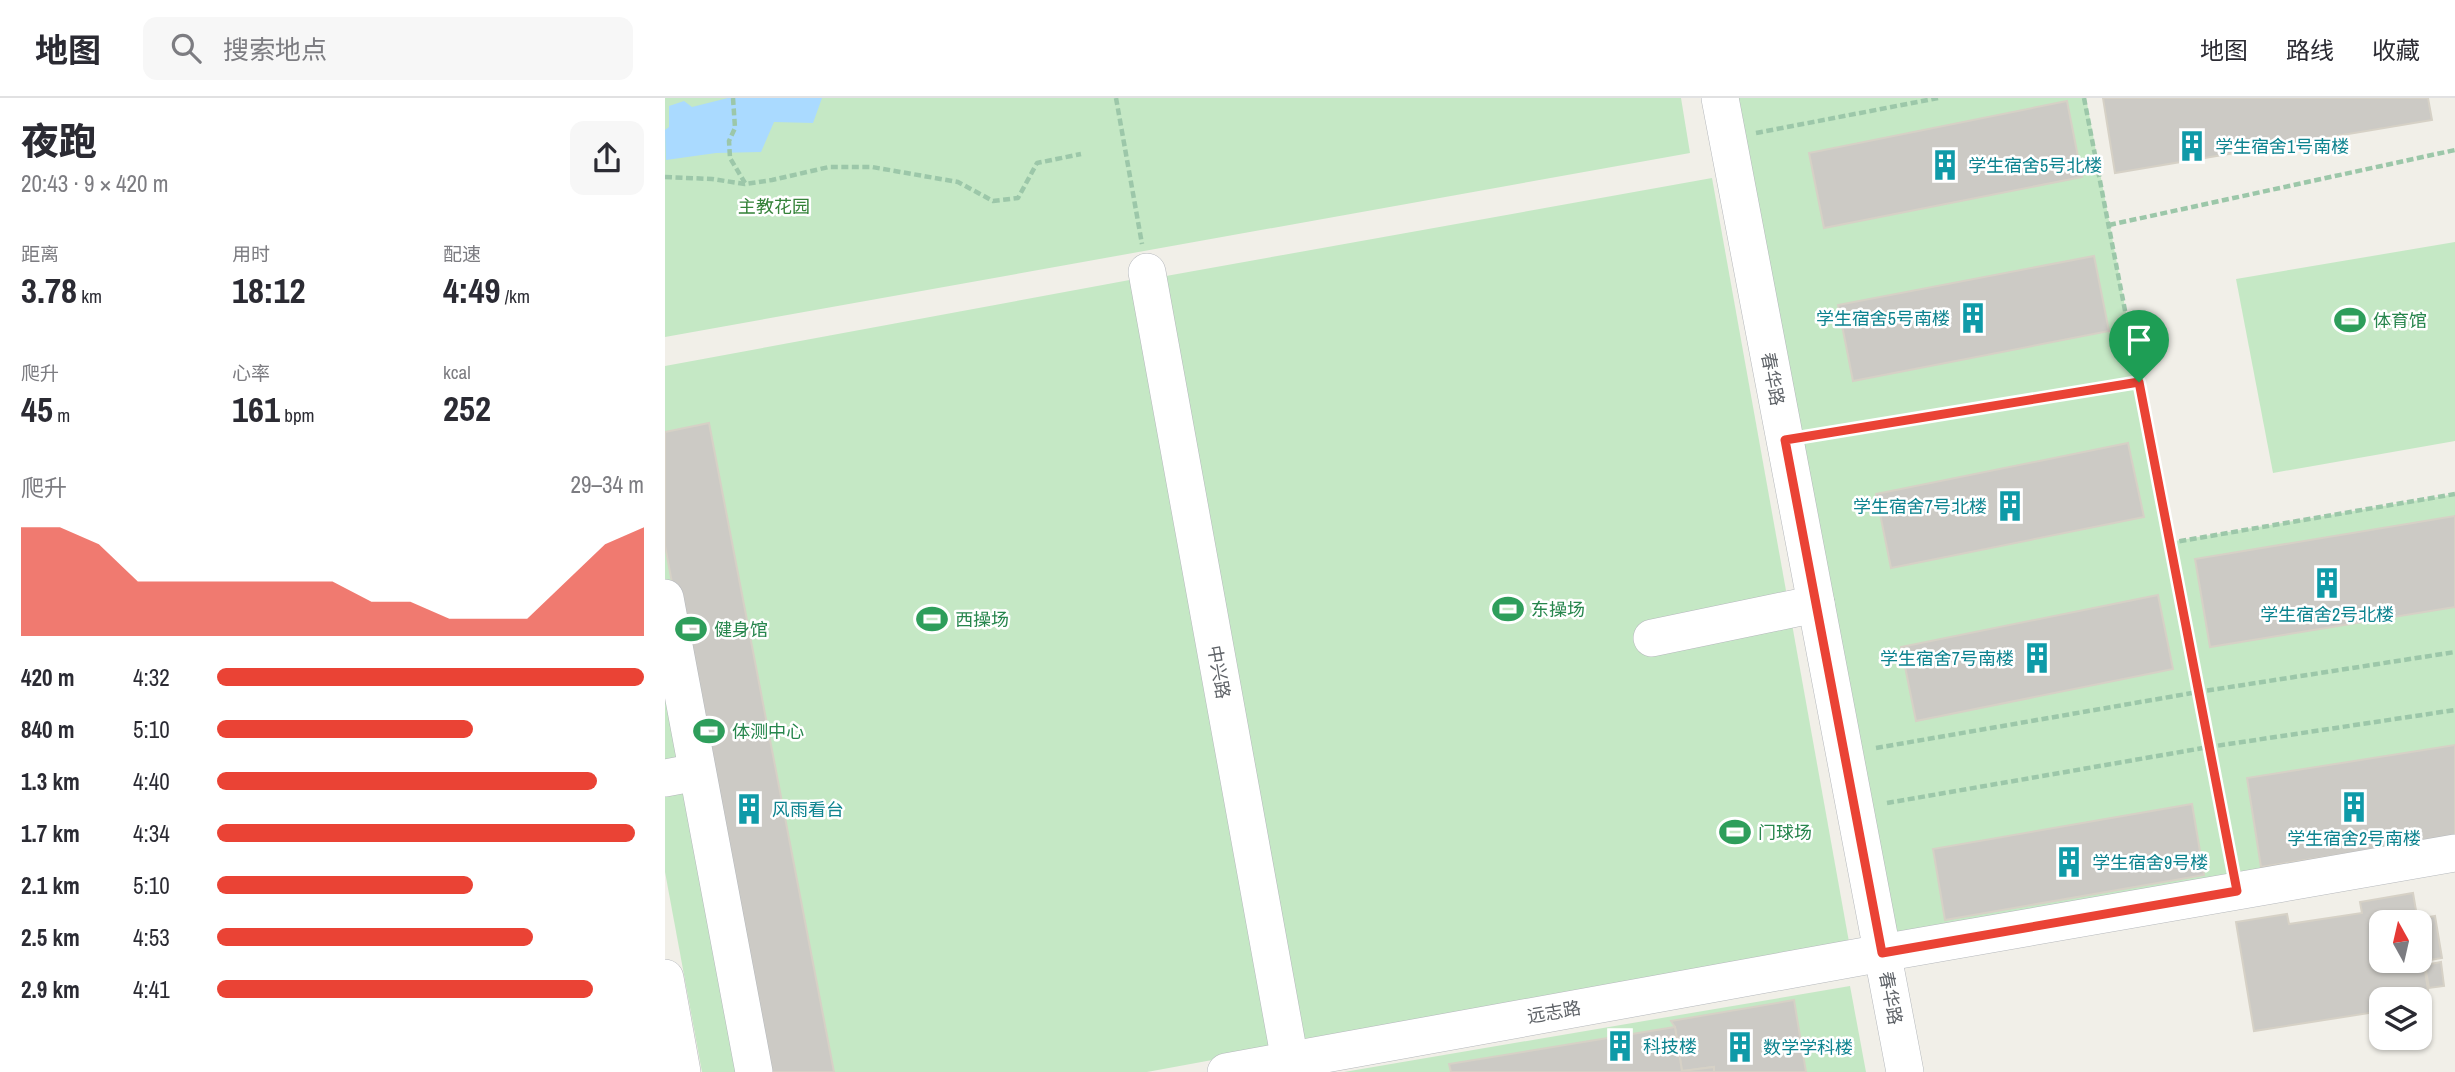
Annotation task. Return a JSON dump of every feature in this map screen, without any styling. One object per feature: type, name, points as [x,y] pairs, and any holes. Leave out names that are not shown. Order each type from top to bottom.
[{"type":"street","name":"春华路","points":[[1720,98],[1731,167],[1906,1072]]},
{"type":"street","name":"中兴路","points":[[1147,272],[1291,1066]]},
{"type":"street","points":[[665,598],[681,775],[754,1072]]},
{"type":"street","points":[[1652,638],[1816,604]]},
{"type":"street","name":"远志路","points":[[1226,1072],[1291,1066],[1882,953],[2455,853]]},
{"type":"street","points":[[665,978],[682,1072]]},
{"type":"path","points":[[733,98],[735,128],[729,141],[730,158],[745,184]]},
{"type":"path","points":[[1116,98],[1147,272]]},
{"type":"path","points":[[1727,138],[1938,98]]},
{"type":"path","points":[[2084,98],[2237,891]]},
{"type":"path","points":[[2109,225],[2455,150]]},
{"type":"path","points":[[665,177],[712,179],[745,184],[829,167],[872,167],[958,182],[993,201],[1018,198],[1037,163],[1081,154]]},
{"type":"path","points":[[1785,440],[2139,382]]},
{"type":"path","points":[[2169,542],[2455,494]]},
{"type":"path","points":[[1845,754],[2198,692],[2455,652]]},
{"type":"path","points":[[1855,808],[2209,747],[2455,710]]},
{"type":"green space","name":"主教花园","points":[[665,98],[1681,98],[1690,153],[665,337]]},
{"type":"green space","points":[[1717,98],[2086,98],[2169,542],[2455,494],[2455,855],[1882,953]]},
{"type":"green space","name":"东操场","points":[[1712,178],[1849,942],[1304,1040],[1166,276]]},
{"type":"green space","name":"体育馆","points":[[2455,242],[2455,441],[2273,473],[2236,279]]},
{"type":"green space","name":"西操场","points":[[1135,279],[1277,1048],[1147,1072],[702,1072],[665,872],[665,366]]},
{"type":"green space","points":[[1850,986],[1866,1072],[1344,1072]]},
{"type":"water","points":[[728,98],[822,98],[813,123],[774,122],[761,152],[716,153],[666,160],[665,130],[669,127],[669,106],[684,101],[692,107]]},
{"type":"building","name":"学生宿舍1号南楼","points":[[2103,98],[2428,98],[2432,120],[2115,173]]},
{"type":"building","name":"学生宿舍5号北楼","points":[[2067,101],[2082,177],[1824,228],[1809,153]]},
{"type":"building","name":"学生宿舍5号南楼","points":[[2094,256],[2109,331],[1853,381],[1838,305]]},
{"type":"building","name":"风雨看台","points":[[709,423],[834,1072],[766,1072],[665,546],[665,432]]},
{"type":"building","name":"学生宿舍7号北楼","points":[[2128,443],[2144,517],[1891,568],[1876,494]]},
{"type":"building","name":"学生宿舍2号北楼","points":[[2455,516],[2455,607],[2210,647],[2195,559]]},
{"type":"building","name":"学生宿舍7号南楼","points":[[2158,595],[2173,669],[1916,721],[1901,647]]},
{"type":"building","name":"学生宿舍2号南楼","points":[[2455,745],[2455,837],[2261,867],[2247,778]]},
{"type":"building","name":"学生宿舍9号楼","points":[[2192,804],[2204,875],[1945,920],[1933,849]]},
{"type":"building","points":[[2413,893],[2416,910],[2369,910],[2369,973],[2425,973],[2428,987],[2369,987],[2369,1013],[2254,1031],[2236,922],[2287,914],[2289,924],[2362,913],[2360,902]]},
{"type":"building","points":[[2433,916],[2442,958],[2433,960]]},
{"type":"building","points":[[2441,962],[2444,986],[2429,987],[2426,973],[2433,973],[2433,964]]},
{"type":"building","name":"数学学科楼","points":[[1794,1000],[1806,1072],[1714,1072],[1714,1067],[1682,1071],[1675,1027],[1671,1021]]},
{"type":"building","name":"科技楼","points":[[1675,1027],[1682,1071],[1714,1067],[1714,1072],[1451,1072],[1449,1064]]},
{"type":"place","name":"学生宿舍1号南楼","points":[[2192,146]]},
{"type":"place","name":"学生宿舍5号北楼","points":[[1945,165]]},
{"type":"place","name":"学生宿舍5号南楼","points":[[1973,318]]},
{"type":"place","name":"体育馆","points":[[2350,320]]},
{"type":"place","name":"学生宿舍7号北楼","points":[[2010,506]]},
{"type":"place","name":"学生宿舍2号北楼","points":[[2327,583]]},
{"type":"place","name":"东操场","points":[[1508,609]]},
{"type":"place","name":"西操场","points":[[932,619]]},
{"type":"place","name":"健身馆","points":[[691,629]]},
{"type":"place","name":"学生宿舍7号南楼","points":[[2037,658]]},
{"type":"place","name":"体测中心","points":[[709,731]]},
{"type":"place","name":"学生宿舍2号南楼","points":[[2354,807]]},
{"type":"place","name":"风雨看台","points":[[749,809]]},
{"type":"place","name":"门球场","points":[[1735,832]]},
{"type":"place","name":"学生宿舍9号楼","points":[[2069,862]]},
{"type":"place","name":"科技楼","points":[[1620,1046]]},
{"type":"place","name":"数学学科楼","points":[[1740,1047]]},
{"type":"route","points":[[2139,382],[2237,891],[1882,953],[1785,440],[2139,382]]}]
